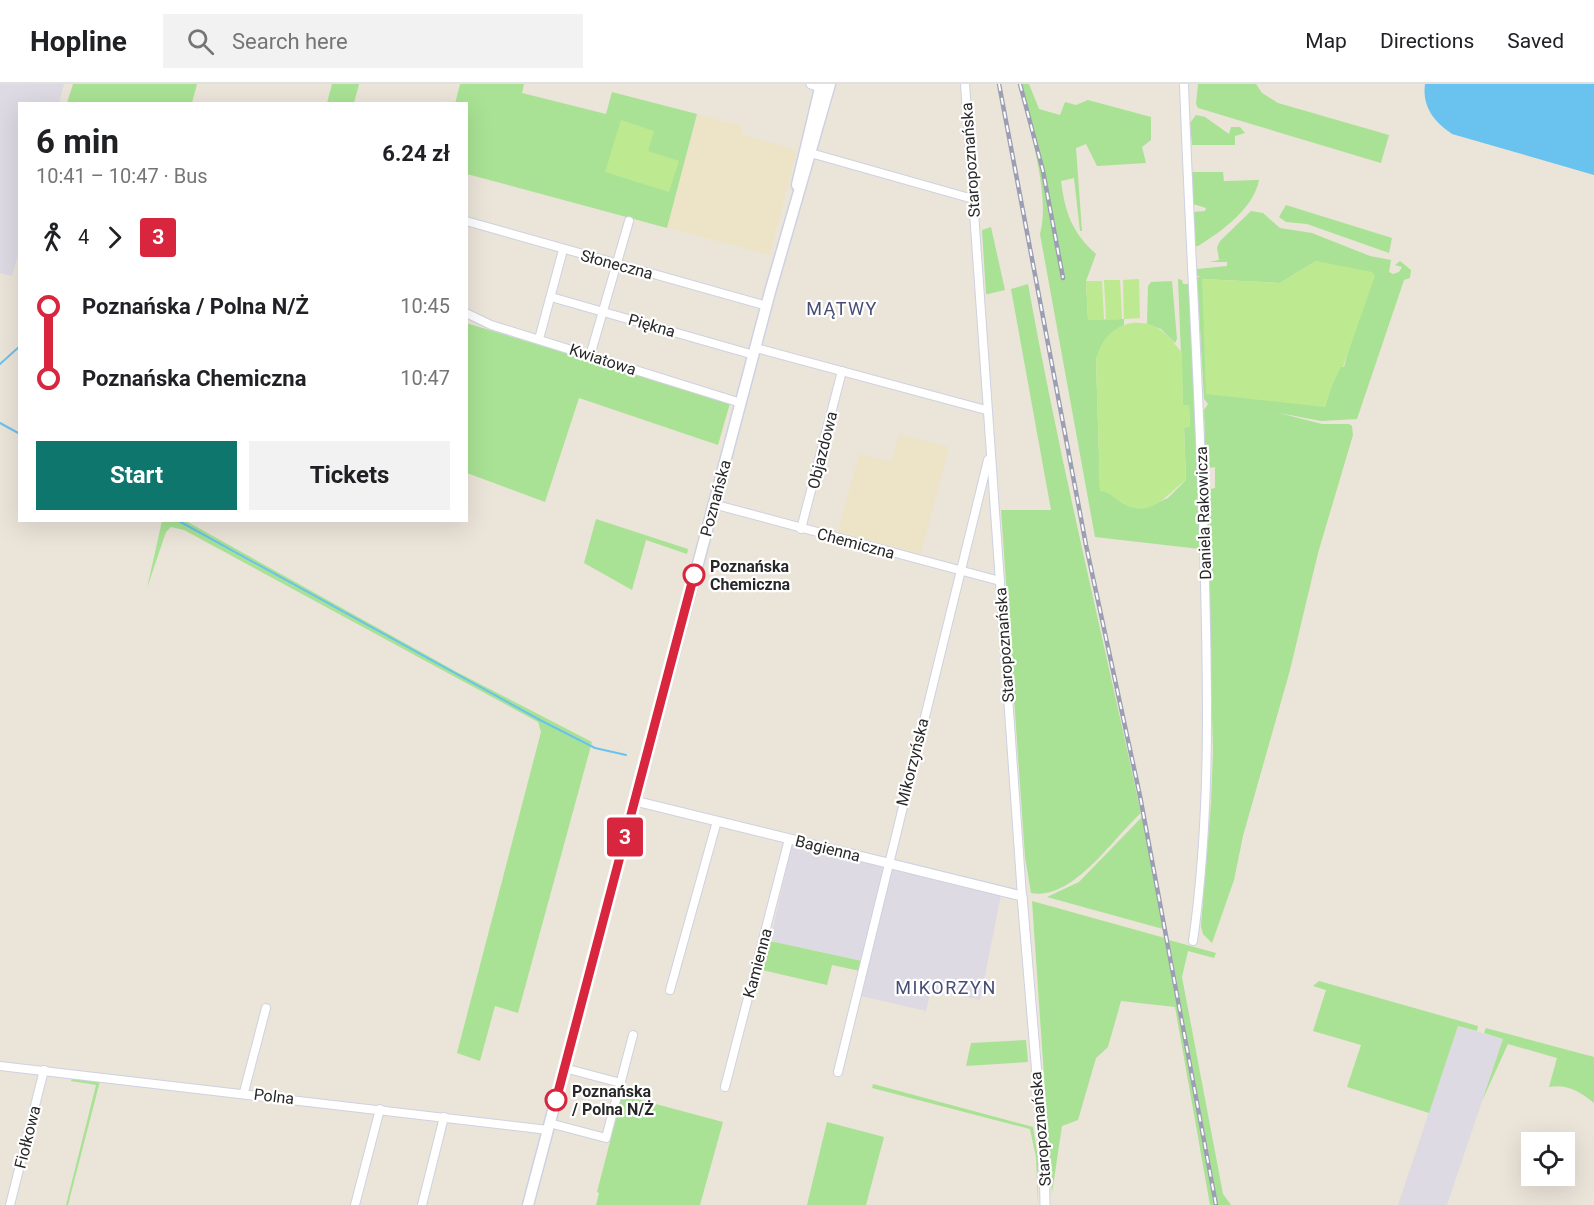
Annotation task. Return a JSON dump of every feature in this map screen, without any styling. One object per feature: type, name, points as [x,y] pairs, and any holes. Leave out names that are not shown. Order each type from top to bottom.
[{"type":"main road","name":"Poznańska","points":[[808,152],[825,107],[821,85]]},
{"type":"main road","name":"Poznańska","points":[[528,1205],[808,152],[821,85]]},
{"type":"street","name":"Staropoznańska","points":[[965,84],[986,410],[1044,1159],[1045,1205]]},
{"type":"street","name":"Daniela Rakowicza","points":[[1184,84],[1200,397],[1209,713],[1206,794],[1193,941]]},
{"type":"street","points":[[808,152],[973,199]]},
{"type":"street","points":[[590,356],[629,221]]},
{"type":"street","name":"Słoneczna","points":[[468,222],[767,306]]},
{"type":"street","points":[[539,339],[563,250]]},
{"type":"street","name":"Piękna","points":[[551,297],[755,351]]},
{"type":"street","name":"Kwiatowa","points":[[468,314],[491,325],[741,403]]},
{"type":"street","points":[[755,351],[842,371],[986,410]]},
{"type":"street","name":"Objazdowa","points":[[801,529],[842,371]]},
{"type":"street","name":"Mikorzyńska","points":[[838,1072],[959,570],[990,453]]},
{"type":"street","points":[[981,485],[992,486]]},
{"type":"street","name":"Chemiczna","points":[[713,504],[1000,581]]},
{"type":"street","name":"Bagienna","points":[[635,801],[1022,896]]},
{"type":"street","points":[[670,990],[717,821]]},
{"type":"street","name":"Kamienna","points":[[725,1087],[789,839]]},
{"type":"street","points":[[244,1092],[266,1008]]},
{"type":"street","points":[[564,1068],[621,1083],[633,1035]]},
{"type":"street","name":"Polna","points":[[0,1066],[549,1127],[606,1138],[621,1083]]},
{"type":"street","name":"Fiołkowa","points":[[10,1205],[44,1070]]},
{"type":"street","points":[[355,1205],[380,1109]]},
{"type":"street","points":[[422,1205],[444,1116]]},
{"type":"shaded area","points":[[0,84],[64,84],[59,102],[18,102],[18,255],[12,276],[0,273]]},
{"type":"shaded area","points":[[697,114],[742,126],[741,134],[797,150],[770,255],[667,228]]},
{"type":"shaded area","points":[[899,434],[949,447],[921,554],[838,532],[859,454],[891,462]]},
{"type":"shaded area","points":[[792,844],[1001,895],[980,1000],[931,990],[926,1011],[861,996],[868,962],[770,941]]},
{"type":"shaded area","points":[[1458,1026],[1503,1039],[1447,1205],[1398,1205]]},
{"type":"green space","points":[[73,84],[197,84],[192,102],[67,102]]},
{"type":"green space","points":[[332,84],[359,84],[354,102],[327,102]]},
{"type":"green space","points":[[460,84],[524,84],[522,93],[606,114],[612,92],[697,114],[667,228],[468,174],[468,102],[456,102]]},
{"type":"green space","points":[[1020,84],[1029,84],[1039,109],[1060,115],[1065,102],[1076,105],[1088,100],[1151,117],[1151,140],[1142,147],[1146,163],[1097,166],[1086,144],[1076,148],[1082,231],[1080,231],[1074,178],[1061,181],[1065,203],[1075,230],[1096,254],[1086,281],[1088,320],[1124,319],[1124,325],[1107,340],[1096,361],[1100,490],[1148,507],[1168,498],[1186,480],[1184,427],[1190,427],[1189,406],[1183,406],[1178,279],[1182,280],[1183,284],[1189,284],[1200,549],[1095,537],[1040,234],[1043,218],[1041,180]]},
{"type":"green space","points":[[1198,84],[1256,84],[1262,93],[1278,103],[1389,135],[1381,163],[1198,108],[1196,104]]},
{"type":"green space","points":[[1196,115],[1205,117],[1229,134],[1231,127],[1240,127],[1245,133],[1235,136],[1235,145],[1192,145],[1190,123]]},
{"type":"green space","points":[[621,120],[654,131],[648,151],[679,161],[669,192],[605,172]]},
{"type":"green space","points":[[1192,172],[1223,172],[1224,181],[1259,180],[1251,200],[1244,209],[1217,234],[1198,246],[1195,246],[1193,212],[1205,211],[1206,208],[1193,204]]},
{"type":"green space","points":[[1286,205],[1392,238],[1389,253],[1307,224],[1286,222],[1279,217]]},
{"type":"green space","points":[[1251,211],[1263,213],[1280,228],[1312,233],[1370,256],[1391,260],[1389,272],[1393,274],[1399,272],[1402,267],[1395,265],[1400,261],[1411,270],[1410,278],[1404,280],[1357,419],[1321,421],[1279,413],[1322,424],[1349,424],[1352,426],[1353,435],[1318,553],[1290,670],[1243,836],[1234,880],[1212,943],[1203,934],[1201,926],[1213,751],[1206,490],[1215,488],[1215,467],[1209,468],[1206,478],[1204,410],[1208,404],[1204,399],[1197,278],[1200,276],[1197,276],[1197,269],[1227,266],[1227,262],[1209,262],[1219,260],[1217,247],[1220,241]],"holes":[[[1316,261],[1353,334],[1344,367],[1341,366],[1331,387],[1325,407],[1202,279],[1280,283]]]},
{"type":"green space","points":[[991,227],[1005,290],[986,294],[982,230]]},
{"type":"green space","points":[[1316,261],[1372,272],[1375,276],[1343,367],[1331,387],[1325,407],[1206,394],[1202,279],[1280,283]]},
{"type":"green space","points":[[1139,279],[1140,318],[1124,319],[1123,280]]},
{"type":"green space","points":[[1104,280],[1120,280],[1122,319],[1106,320]]},
{"type":"green space","points":[[1086,281],[1102,281],[1104,320],[1088,320]]},
{"type":"green space","points":[[1172,281],[1177,339],[1175,343],[1161,329],[1147,324],[1148,286],[1151,282]]},
{"type":"green space","points":[[1028,284],[1068,483],[1141,813],[1077,878],[1047,893],[1031,893],[1025,857],[1001,510],[1051,510],[1011,289]]},
{"type":"green space","points":[[1132,323],[1148,324],[1161,330],[1182,353],[1183,405],[1189,405],[1190,427],[1184,428],[1186,480],[1157,504],[1140,509],[1131,507],[1108,493],[1100,491],[1096,361],[1100,347],[1108,336],[1118,328]]},
{"type":"green space","points":[[468,324],[730,403],[718,445],[579,398],[545,502],[468,473]]},
{"type":"green space","points":[[596,519],[688,549],[687,554],[646,540],[632,590],[584,563]]},
{"type":"green space","points":[[162,522],[188,522],[455,671],[592,742],[518,1013],[495,1006],[480,1061],[457,1053],[541,732],[538,722],[184,530],[171,527],[166,532],[147,588]]},
{"type":"green space","points":[[1142,817],[1163,929],[1047,897],[1079,882]]},
{"type":"green space","points":[[1032,901],[1165,938],[1214,1205],[1210,1205],[1175,1007],[1121,1001],[1108,1047],[1096,1058],[1078,1120],[1062,1126],[1052,1193]]},
{"type":"green space","points":[[1169,940],[1216,953],[1214,958],[1188,951],[1182,977],[1223,1194],[1231,1205],[1218,1205]]},
{"type":"green space","points":[[770,941],[862,961],[860,971],[832,965],[827,985],[762,970]]},
{"type":"green space","points":[[1319,981],[1478,1026],[1477,1031],[1458,1026],[1429,1113],[1347,1087],[1361,1045],[1313,1031],[1326,990],[1313,986]]},
{"type":"green space","points":[[1486,1028],[1594,1057],[1594,1103],[1573,1090],[1556,1086],[1549,1087],[1557,1058],[1508,1044],[1482,1101],[1503,1039],[1484,1033]]},
{"type":"green space","points":[[1026,1040],[1028,1062],[966,1066],[971,1043]]},
{"type":"green space","points":[[72,1078],[100,1081],[68,1205],[66,1205],[96,1085],[71,1081]]},
{"type":"green space","points":[[873,1084],[1033,1127],[1038,1158],[1038,1205],[1036,1157],[1030,1129],[872,1088]]},
{"type":"green space","points":[[622,1095],[723,1122],[700,1205],[596,1205],[599,1193],[597,1192]]},
{"type":"green space","points":[[827,1122],[884,1137],[866,1205],[807,1205]]},
{"type":"water","points":[[1425,84],[1594,84],[1594,175],[1452,134],[1435,119],[1427,107]]},
{"type":"waterway","points":[[0,364],[18,348]]},
{"type":"waterway","points":[[0,423],[18,433]]},
{"type":"waterway","points":[[181,522],[540,720],[595,748],[626,755]]},
{"type":"railway","points":[[999,84],[1086,545],[1140,796],[1216,1205]]},
{"type":"railway","points":[[1020,84],[1043,171],[1063,278]]},
{"type":"bus line","name":"3","points":[[556,1100],[694,575]]},
{"type":"place","name":"Poznańska Chemiczna","points":[[694,575]]},
{"type":"place","name":"Poznańska / Polna N/Ż","points":[[556,1100]]},
{"type":"district","name":"MĄTWY","points":[[842,309]]},
{"type":"district","name":"MIKORZYN","points":[[946,988]]}]
